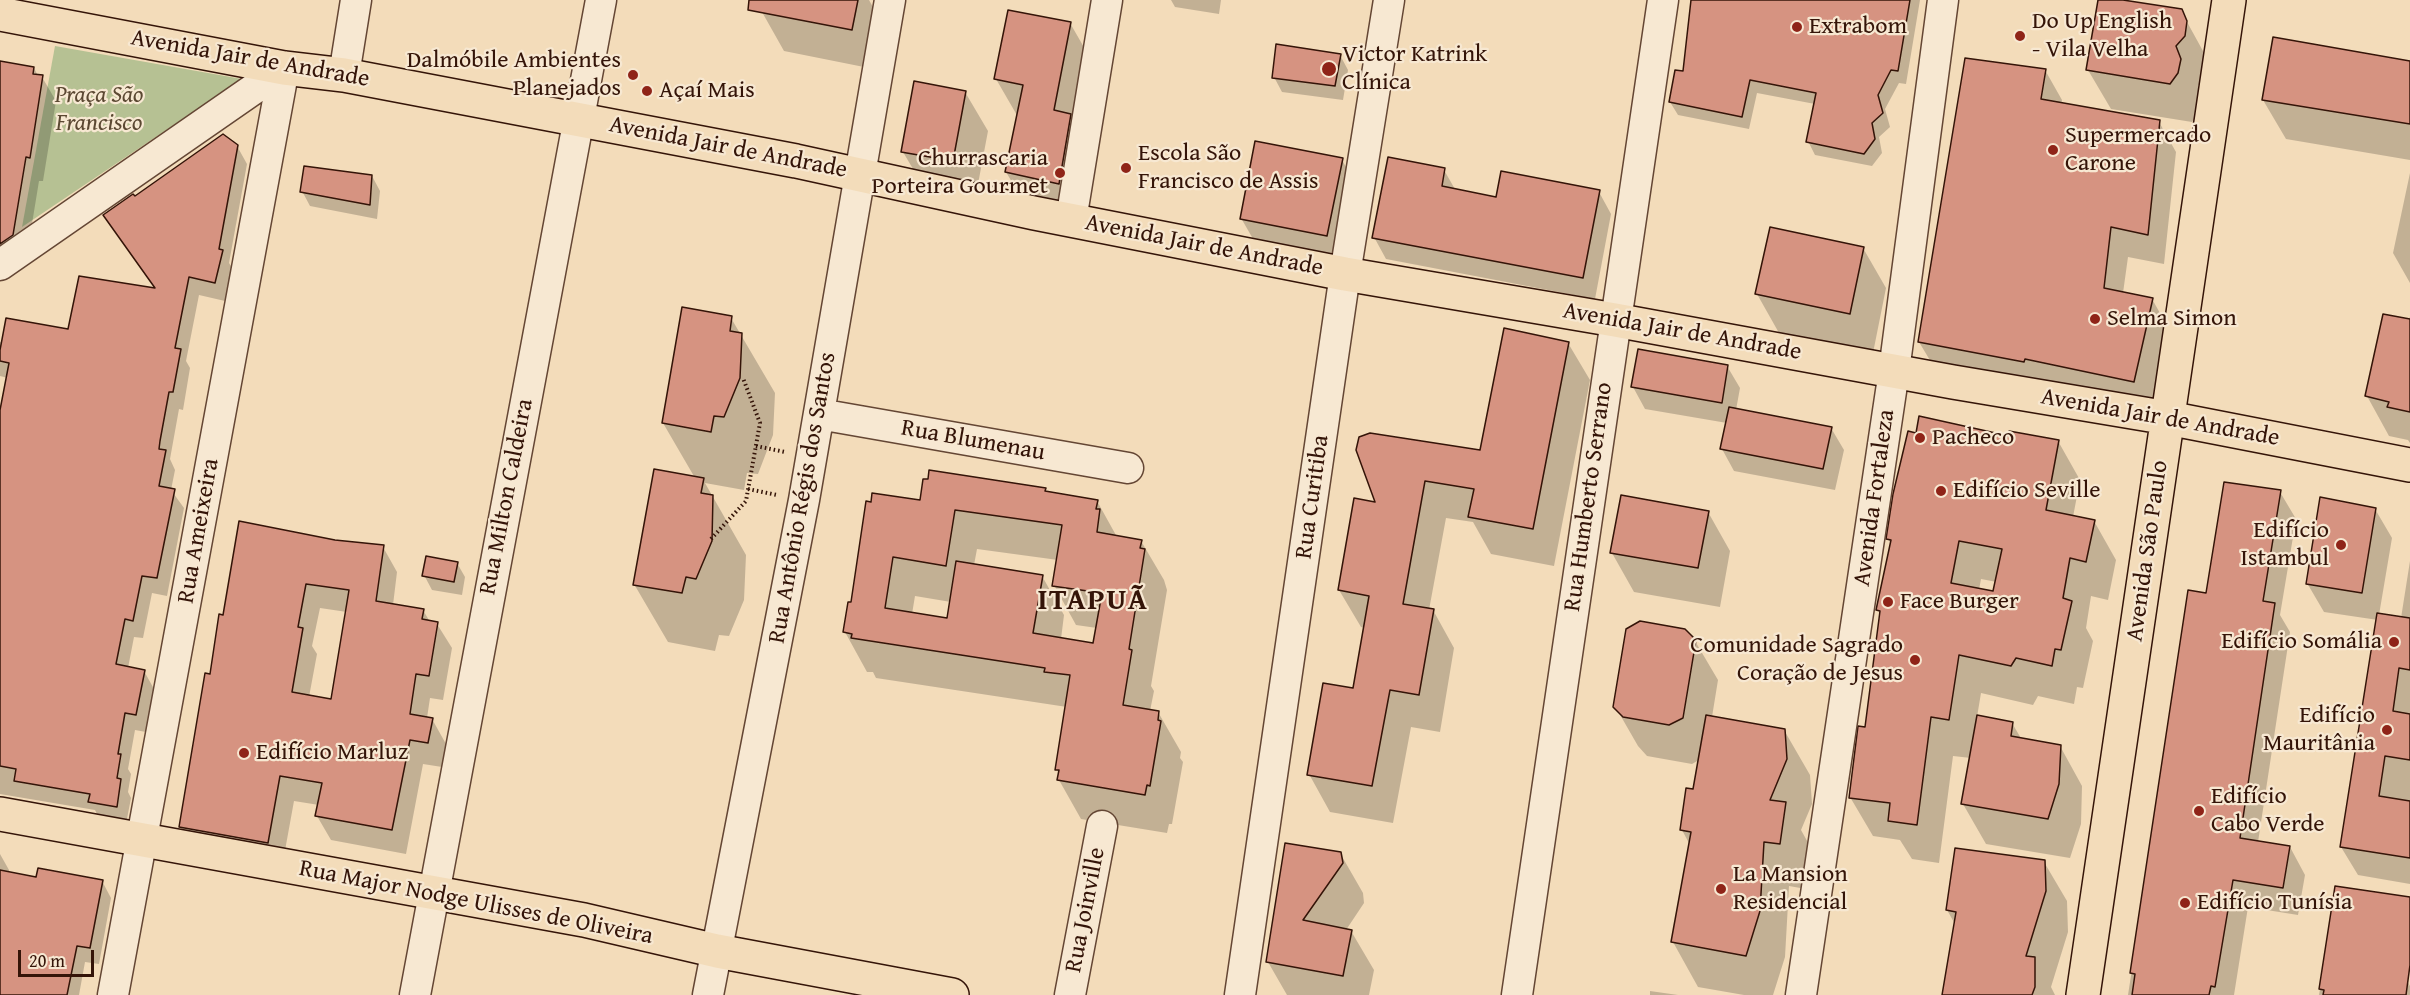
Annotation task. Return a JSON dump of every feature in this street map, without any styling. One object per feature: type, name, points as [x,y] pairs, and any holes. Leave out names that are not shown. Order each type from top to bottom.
[{"type":"main road","name":"Avenida São Paulo","points":[[2083,995],[2229,0]]},
{"type":"main road","name":"Avenida Jair de Andrade","points":[[0,14],[284,68],[344,75],[860,174],[1071,220],[1346,274],[2168,418],[2410,465]]},
{"type":"main road","name":"Rua Major Nodge Ulisses de Oliveira","points":[[0,814],[584,920],[717,951],[952,995]]},
{"type":"street","points":[[344,75],[356,0]]},
{"type":"street","name":"Rua Milton Caldeira","points":[[415,995],[600,0]]},
{"type":"street","name":"Rua Antônio Régis dos Santos","points":[[708,995],[819,414],[891,0]]},
{"type":"street","points":[[1071,220],[1107,0]]},
{"type":"street","name":"Rua Curitiba","points":[[1240,995],[1346,274],[1389,0]]},
{"type":"street","name":"Rua Humberto Serrano","points":[[1518,995],[1615,320],[1664,0]]},
{"type":"street","name":"Avenida Fortaleza","points":[[1801,995],[1894,370],[1943,0]]},
{"type":"street","points":[[0,265],[284,68]]},
{"type":"street","name":"Rua Ameixeira","points":[[113,995],[284,68]]},
{"type":"street","name":"Rua Blumenau","points":[[819,414],[1128,468]]},
{"type":"street","name":"Rua Joinville","points":[[1070,995],[1102,826]]},
{"type":"path","points":[[711,540],[746,501],[760,423],[743,378]]},
{"type":"green space","name":"Praça São Francisco","points":[[55,46],[242,79],[22,227]]},
{"type":"building","points":[[749,0],[858,0],[852,30],[748,10]]},
{"type":"building","name":"Extrabom","points":[[1691,0],[1910,0],[1898,71],[1891,70],[1878,95],[1883,113],[1872,123],[1875,139],[1864,154],[1806,142],[1816,93],[1750,80],[1742,117],[1669,102],[1675,70],[1683,71]]},
{"type":"building","points":[[2098,0],[2123,0],[2182,9],[2187,21],[2185,36],[2176,46],[2181,59],[2178,73],[2170,84],[2086,70]]},
{"type":"building","points":[[1008,10],[1071,22],[1054,110],[1071,114],[1059,184],[1005,172],[1023,85],[994,79]]},
{"type":"building","points":[[2273,37],[2410,61],[2410,124],[2262,100]]},
{"type":"building","points":[[1276,44],[1341,54],[1335,86],[1272,78]]},
{"type":"building","name":"Supermercado Carone","points":[[1965,58],[2046,69],[2041,99],[2160,120],[2148,235],[2111,227],[2104,288],[2153,298],[2134,382],[2025,359],[2024,362],[1918,342]]},
{"type":"building","points":[[0,61],[34,67],[33,74],[43,75],[30,158],[26,157],[13,235],[0,244]]},
{"type":"building","points":[[914,81],[966,91],[953,161],[901,152]]},
{"type":"building","points":[[223,134],[238,145],[219,249],[223,250],[215,283],[189,277],[175,348],[181,349],[173,392],[169,392],[160,441],[159,449],[166,450],[159,486],[175,489],[157,578],[142,576],[133,621],[125,619],[116,664],[145,670],[136,715],[125,713],[118,754],[121,754],[117,778],[121,779],[117,807],[88,802],[90,794],[14,781],[16,769],[0,766],[0,410],[9,363],[0,361],[0,350],[6,318],[68,329],[79,276],[155,288],[103,215],[133,194],[135,196]]},
{"type":"building","points":[[1255,141],[1343,158],[1327,236],[1240,219]]},
{"type":"building","points":[[1388,157],[1445,168],[1442,186],[1496,197],[1501,171],[1600,190],[1583,278],[1372,238]]},
{"type":"building","points":[[304,166],[372,175],[370,205],[300,192]]},
{"type":"building","points":[[1770,227],[1864,247],[1850,314],[1755,294]]},
{"type":"building","points":[[682,307],[732,316],[730,331],[742,333],[740,378],[724,417],[714,416],[711,432],[662,423]]},
{"type":"building","points":[[2383,314],[2410,319],[2410,412],[2387,407],[2389,402],[2365,396]]},
{"type":"building","points":[[1504,328],[1569,342],[1533,529],[1468,517],[1474,489],[1425,481],[1403,604],[1434,609],[1419,695],[1390,690],[1372,786],[1307,775],[1323,683],[1353,688],[1369,596],[1338,590],[1354,498],[1375,502],[1356,450],[1359,437],[1370,433],[1480,450]]},
{"type":"building","points":[[1638,349],[1728,365],[1722,403],[1631,387]]},
{"type":"building","points":[[1729,407],[1832,427],[1823,469],[1720,449]]},
{"type":"building","points":[[1919,416],[2009,436],[2009,431],[2059,440],[2046,510],[2095,520],[2086,562],[2070,558],[2063,598],[2072,601],[2061,650],[2055,649],[2052,666],[2016,658],[2011,666],[1959,655],[1949,720],[1931,717],[1917,825],[1888,821],[1890,803],[1849,798],[1858,726],[1865,727],[1880,611],[1876,610],[1891,540],[1886,539],[1893,494],[1908,431],[1916,433]],"holes":[[[1959,541],[2002,549],[1993,591],[1951,583]]]},
{"type":"building","points":[[654,469],[704,478],[701,493],[713,495],[712,541],[696,579],[686,577],[682,593],[633,585]]},
{"type":"building","points":[[929,470],[1046,488],[1045,491],[1098,500],[1096,509],[1100,509],[1097,532],[1142,540],[1140,548],[1145,549],[1129,649],[1132,650],[1123,705],[1159,711],[1158,720],[1161,721],[1150,786],[1147,785],[1145,795],[1057,780],[1059,770],[1055,770],[1070,675],[1044,672],[1045,668],[851,638],[852,634],[843,632],[848,602],[851,602],[866,501],[871,502],[872,493],[920,500],[923,479],[928,479]],"holes":[[[955,510],[1062,525],[1052,586],[1102,593],[1093,643],[1033,633],[1043,575],[956,561],[947,618],[885,608],[893,557],[946,566]]]},
{"type":"building","points":[[2224,482],[2281,490],[2263,601],[2275,603],[2240,838],[2290,846],[2283,888],[2233,880],[2215,987],[2211,986],[2209,995],[2132,995],[2135,974],[2130,973],[2188,590],[2206,593]]},
{"type":"building","points":[[1621,495],[1709,511],[1698,568],[1610,553]]},
{"type":"building","name":"Edifício Istambul","points":[[2320,497],[2376,508],[2362,593],[2306,584]]},
{"type":"building","points":[[239,521],[335,540],[384,545],[376,601],[424,609],[422,619],[438,622],[429,676],[416,674],[410,714],[433,718],[428,743],[410,740],[392,830],[315,816],[322,783],[280,776],[268,843],[179,827],[205,673],[210,674],[219,614],[223,615]],"holes":[[[306,584],[349,590],[331,699],[292,692],[303,628],[298,627]]]},
{"type":"building","points":[[426,556],[458,562],[454,582],[422,576]]},
{"type":"building","points":[[2377,613],[2410,618],[2410,670],[2399,668],[2393,711],[2410,714],[2410,760],[2385,756],[2379,796],[2410,801],[2410,858],[2340,847]]},
{"type":"building","points":[[1640,621],[1685,629],[1696,640],[1683,718],[1669,725],[1623,717],[1613,707],[1626,629]]},
{"type":"building","points":[[1706,715],[1785,729],[1787,759],[1770,800],[1786,802],[1780,844],[1764,842],[1760,911],[1746,956],[1671,942],[1691,832],[1680,830],[1686,788],[1693,789]]},
{"type":"building","points":[[1977,715],[2013,722],[2011,736],[2061,745],[2059,784],[2048,819],[1961,804]]},
{"type":"building","points":[[1285,843],[1341,852],[1343,863],[1303,920],[1352,930],[1343,976],[1266,962]]},
{"type":"building","points":[[1955,848],[2045,860],[2046,891],[2026,956],[2035,957],[2035,987],[2032,995],[1942,995],[1956,912],[1946,910]]},
{"type":"building","points":[[38,868],[103,880],[90,948],[77,946],[67,995],[0,995],[0,870],[36,877]]},
{"type":"building","points":[[2335,886],[2410,897],[2410,965],[2406,995],[2323,995],[2324,990],[2319,989]]},
{"type":"place","name":"Extrabom","points":[[1797,27]]},
{"type":"place","name":"Do Up English - Vila Velha","points":[[2020,36]]},
{"type":"place","name":"Victor Katrink Clínica","points":[[1329,69]]},
{"type":"place","name":"Dalmóbile Ambientes Planejados","points":[[633,75]]},
{"type":"place","name":"Açaí Mais","points":[[647,91]]},
{"type":"place","name":"Supermercado Carone","points":[[2053,150]]},
{"type":"place","name":"Escola São Francisco de Assis","points":[[1126,168]]},
{"type":"place","name":"Churrascaria Porteira Gourmet","points":[[1060,173]]},
{"type":"place","name":"Selma Simon","points":[[2095,319]]},
{"type":"place","name":"Pacheco","points":[[1920,438]]},
{"type":"place","name":"Edifício Seville","points":[[1941,491]]},
{"type":"place","name":"Edifício Istambul","points":[[2341,545]]},
{"type":"place","name":"Face Burger","points":[[1888,602]]},
{"type":"place","name":"Edifício Somália","points":[[2394,642]]},
{"type":"place","name":"Comunidade Sagrado Coração de Jesus","points":[[1915,660]]},
{"type":"place","name":"Edifício Mauritânia","points":[[2387,730]]},
{"type":"place","name":"Edifício Marluz","points":[[244,753]]},
{"type":"place","name":"Edifício Cabo Verde","points":[[2199,811]]},
{"type":"place","name":"La Mansion Residencial","points":[[1721,889]]},
{"type":"place","name":"Edifício Tunísia","points":[[2185,903]]},
{"type":"district","name":"ITAPUÃ","points":[[1093,601]]}]
